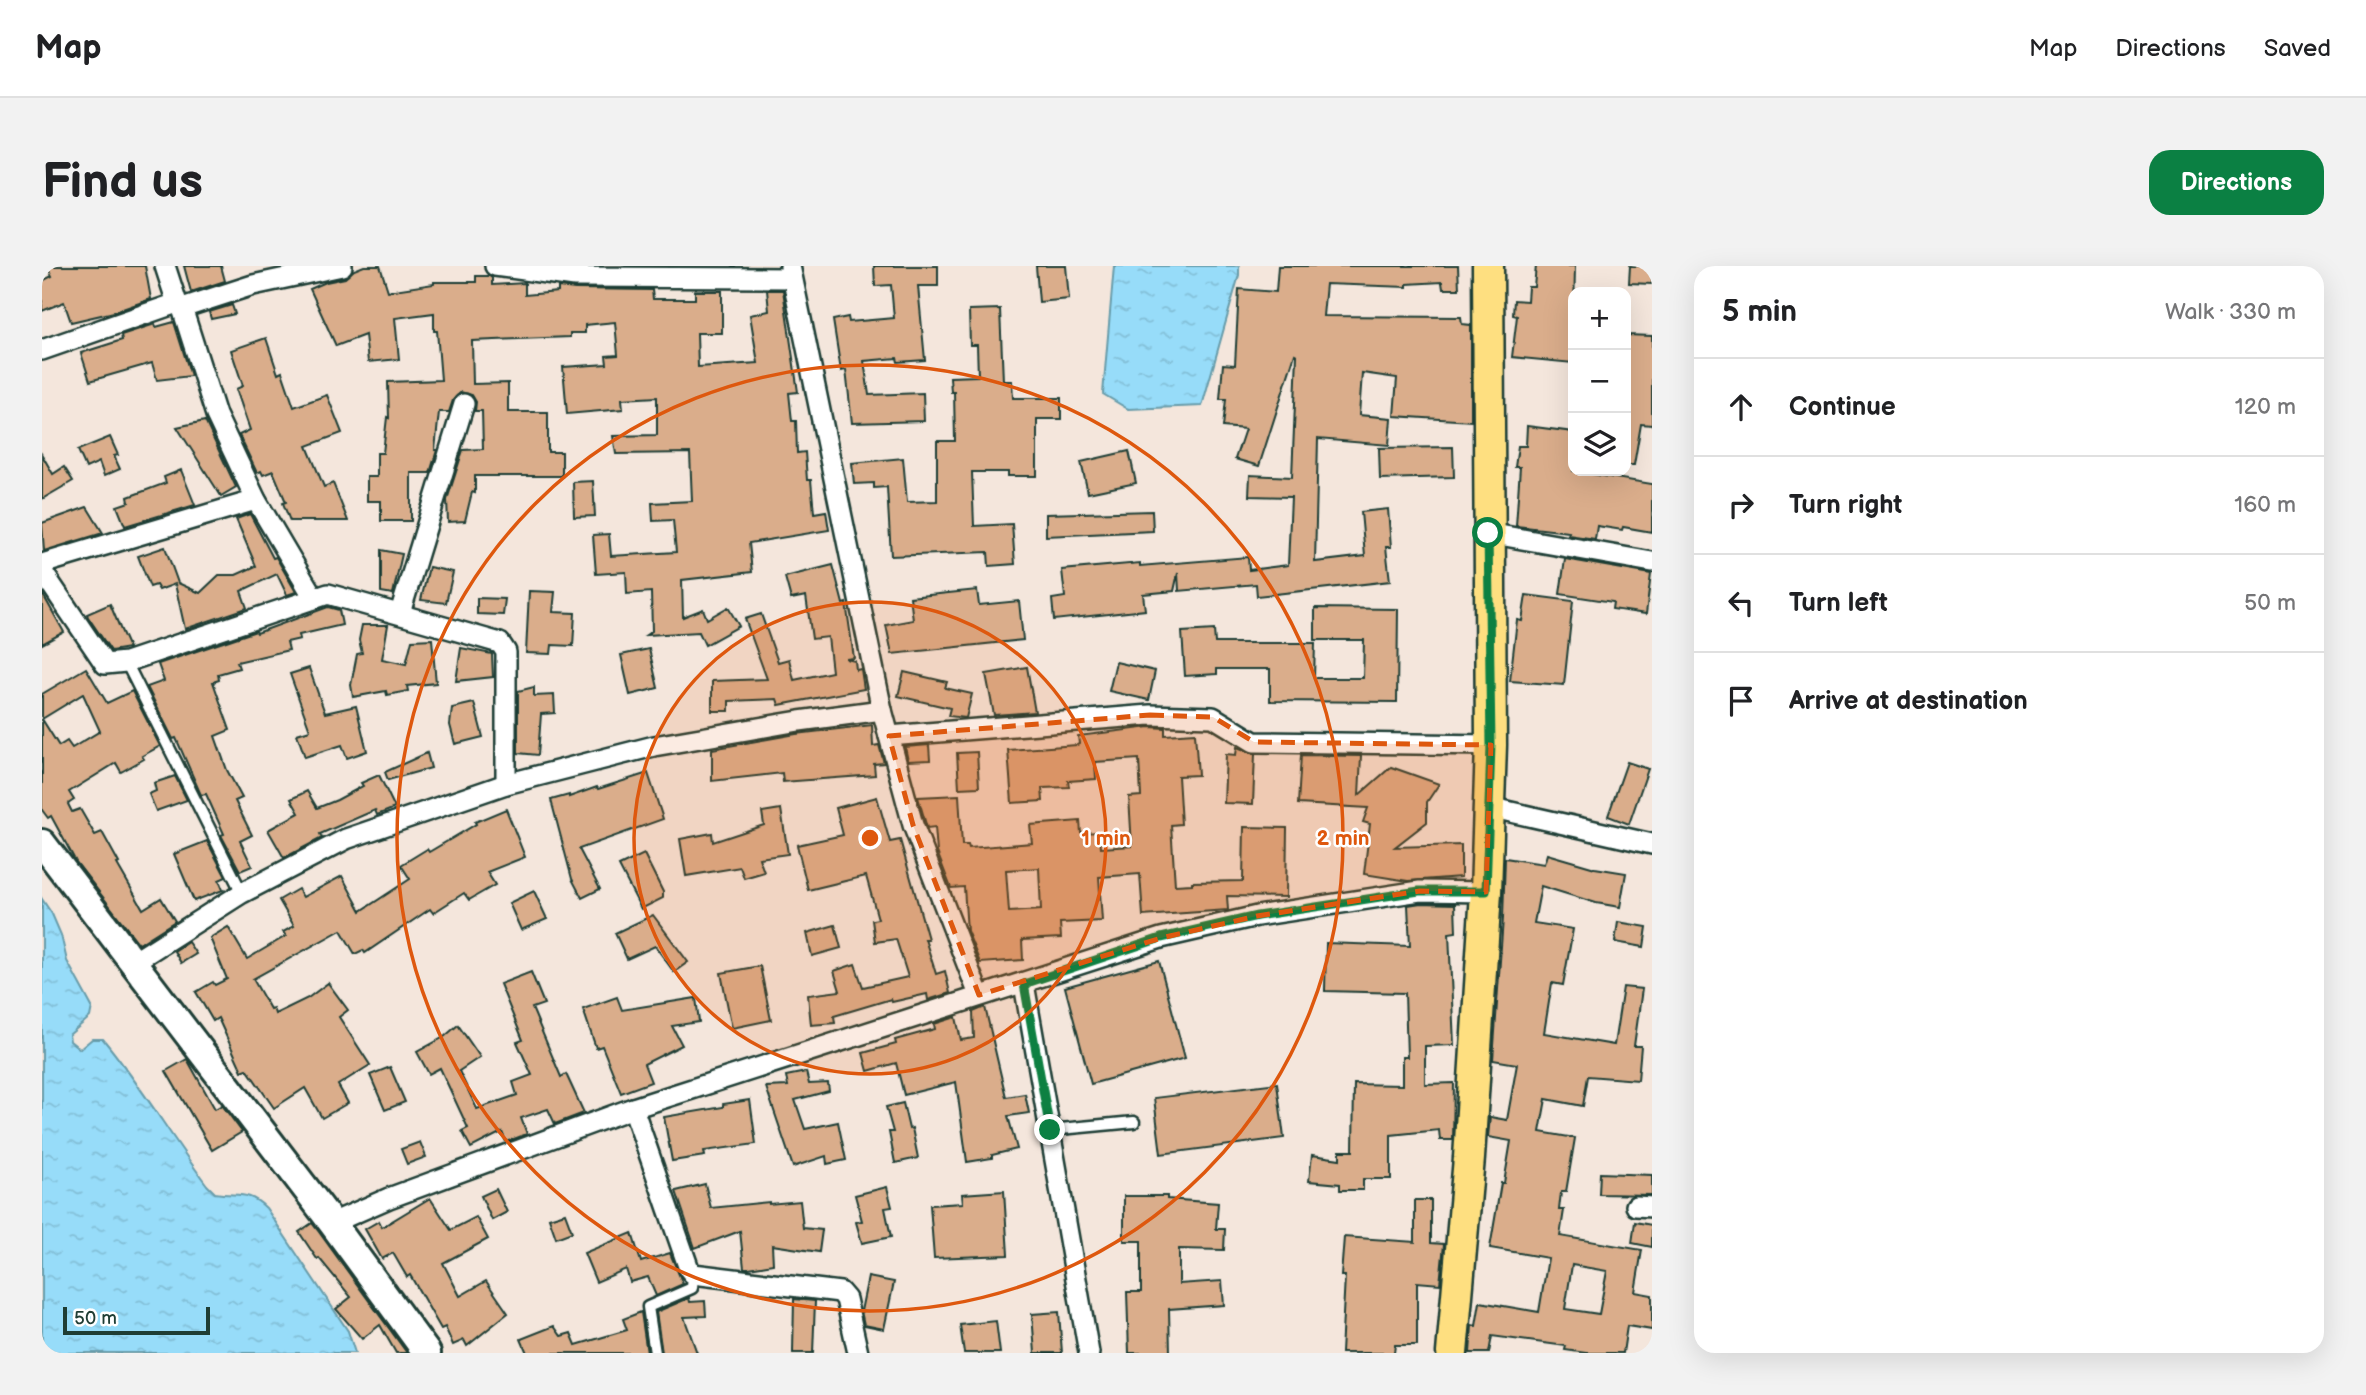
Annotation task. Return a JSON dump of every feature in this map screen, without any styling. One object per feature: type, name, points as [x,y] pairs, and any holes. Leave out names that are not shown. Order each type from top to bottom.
[{"type":"main road","points":[[1452,1353],[1469,1158],[1489,807],[1491,745],[1488,266]]},
{"type":"street","points":[[165,266],[216,415],[256,500],[314,598]]},
{"type":"street","points":[[42,350],[253,285],[342,266]]},
{"type":"street","points":[[495,266],[575,277],[791,272],[889,736],[913,825],[979,995]]},
{"type":"street","points":[[400,613],[464,404]]},
{"type":"street","points":[[42,564],[256,500]]},
{"type":"street","points":[[1488,533],[1652,562]]},
{"type":"street","points":[[42,571],[47,592],[105,664],[126,663],[328,594],[500,643],[506,652],[506,784]]},
{"type":"street","points":[[132,963],[242,894],[346,839],[506,784],[654,746],[882,709]]},
{"type":"street","points":[[889,736],[1150,715],[1213,717],[1254,741],[1491,745]]},
{"type":"street","points":[[1489,807],[1652,844]]},
{"type":"street","points":[[42,843],[332,1223],[427,1353]]},
{"type":"street","points":[[332,1223],[389,1198],[633,1108],[1161,938],[1257,916],[1419,891],[1486,891]]},
{"type":"street","points":[[1024,984],[1089,1353]]},
{"type":"street","points":[[633,1108],[693,1274],[839,1292],[846,1299],[859,1353]]},
{"type":"lane","points":[[126,663],[242,894]]},
{"type":"lane","points":[[1050,1130],[1134,1122]]},
{"type":"lane","points":[[655,1353],[648,1307],[692,1287],[693,1274]]},
{"type":"highlighted area","points":[[1150,715],[1213,717],[1254,742],[1491,745],[1486,892],[1420,891],[1257,916],[1161,938],[979,995],[913,825],[889,736]]},
{"type":"water","points":[[1114,266],[1239,266],[1239,275],[1202,406],[1128,409],[1103,394]]},
{"type":"water","points":[[42,899],[61,935],[67,961],[92,1007],[90,1017],[69,1035],[70,1041],[80,1049],[92,1039],[103,1039],[207,1185],[215,1193],[248,1196],[266,1208],[348,1331],[355,1353],[42,1353]]},
{"type":"building","points":[[47,266],[145,266],[151,299],[114,312],[71,322],[64,302],[42,311],[42,281],[52,276]]},
{"type":"building","points":[[184,266],[221,266],[225,281],[191,292]]},
{"type":"building","points":[[364,266],[380,266],[388,291],[434,282],[476,282],[476,276],[489,276],[492,278],[492,285],[525,283],[525,295],[558,292],[558,287],[652,290],[653,299],[695,299],[695,291],[722,291],[722,333],[697,333],[698,367],[758,363],[750,315],[769,311],[767,290],[783,290],[798,392],[789,393],[792,421],[796,421],[797,453],[805,452],[807,480],[811,480],[814,513],[826,511],[829,530],[749,543],[752,572],[682,580],[683,617],[703,609],[707,619],[728,607],[739,626],[705,645],[699,632],[646,635],[652,631],[651,592],[627,594],[626,572],[596,574],[593,535],[609,534],[611,556],[676,552],[673,520],[653,521],[652,503],[692,501],[690,453],[616,454],[613,436],[657,435],[657,397],[622,399],[623,409],[567,414],[563,367],[607,364],[606,356],[618,355],[615,322],[585,325],[585,333],[570,333],[570,337],[472,341],[473,384],[508,383],[508,412],[548,412],[548,452],[562,452],[562,476],[475,476],[475,493],[472,492],[465,521],[448,522],[447,500],[463,450],[483,449],[482,411],[475,411],[476,402],[472,395],[461,392],[453,400],[449,412],[439,412],[437,450],[430,473],[411,473],[411,521],[381,521],[381,501],[367,501],[367,477],[377,477],[377,453],[383,453],[387,417],[389,418],[388,382],[441,380],[434,313],[395,318],[399,359],[368,362],[365,335],[336,346],[310,289],[345,278]]},
{"type":"building","points":[[874,266],[938,266],[938,286],[918,286],[925,360],[898,362],[897,358],[864,361],[869,395],[923,393],[924,421],[852,423],[846,370],[841,371],[833,320],[848,317],[849,322],[894,318],[891,285],[875,286]]},
{"type":"building","points":[[1036,266],[1066,266],[1069,299],[1039,302]]},
{"type":"building","points":[[1278,266],[1458,266],[1459,289],[1443,289],[1442,282],[1407,284],[1407,287],[1326,284],[1323,316],[1461,317],[1462,324],[1471,325],[1471,421],[1394,416],[1397,378],[1362,373],[1359,415],[1391,418],[1389,445],[1318,439],[1315,562],[1365,556],[1361,512],[1388,509],[1391,547],[1386,547],[1390,581],[1257,596],[1256,584],[1179,591],[1178,573],[1174,591],[1143,594],[1145,610],[1054,620],[1052,599],[1065,597],[1062,570],[1248,557],[1249,570],[1288,565],[1291,497],[1249,496],[1250,475],[1292,477],[1297,355],[1295,354],[1259,466],[1235,459],[1245,429],[1223,427],[1226,399],[1220,399],[1223,364],[1235,365],[1239,289],[1276,292]]},
{"type":"building","points":[[1536,266],[1575,266],[1575,287],[1568,287],[1568,363],[1512,357],[1517,316],[1513,315],[1514,300],[1527,301],[1528,287],[1534,287]]},
{"type":"building","points":[[1630,266],[1652,266],[1652,284],[1629,283]]},
{"type":"building","points":[[232,305],[235,314],[211,319],[209,312]]},
{"type":"building","points":[[1000,309],[1003,381],[1012,381],[1013,398],[1061,398],[1061,419],[1037,419],[1037,476],[1008,476],[1008,472],[972,472],[974,526],[1012,524],[1015,564],[989,566],[988,552],[891,556],[887,487],[874,488],[874,483],[854,484],[852,463],[903,458],[907,502],[937,501],[937,441],[955,441],[954,392],[951,392],[950,377],[978,376],[977,345],[970,345],[969,310]]},
{"type":"building","points":[[174,322],[191,376],[157,380],[152,363],[90,381],[81,353],[122,340],[121,335],[155,324],[156,327]]},
{"type":"building","points":[[1631,335],[1652,336],[1652,425],[1641,424],[1634,465],[1631,465]]},
{"type":"building","points":[[266,338],[278,374],[282,372],[294,407],[327,395],[342,433],[307,446],[324,487],[333,483],[348,521],[290,521],[283,503],[286,502],[273,471],[263,475],[261,471],[257,473],[239,435],[250,430],[236,389],[243,386],[231,350]]},
{"type":"building","points":[[205,421],[236,487],[221,496],[177,427]]},
{"type":"building","points":[[1527,426],[1568,431],[1568,476],[1603,476],[1652,484],[1652,532],[1597,526],[1595,539],[1568,535],[1569,532],[1516,526],[1520,467],[1515,467],[1518,446],[1526,446]]},
{"type":"building","points":[[110,437],[118,455],[114,456],[120,469],[104,476],[99,462],[86,468],[78,450]]},
{"type":"building","points":[[1453,447],[1454,477],[1380,479],[1379,448]]},
{"type":"building","points":[[1129,451],[1136,483],[1088,493],[1081,462]]},
{"type":"building","points":[[42,455],[53,474],[64,467],[73,481],[42,499]]},
{"type":"building","points":[[181,470],[195,505],[125,526],[117,506],[129,502],[128,497],[166,483],[164,477]]},
{"type":"building","points":[[593,481],[595,516],[574,517],[573,482]]},
{"type":"building","points":[[87,507],[103,533],[44,551],[42,523]]},
{"type":"building","points":[[1152,511],[1153,531],[1046,536],[1046,514]]},
{"type":"building","points":[[250,514],[273,558],[276,557],[296,592],[287,595],[277,574],[241,591],[247,608],[185,629],[175,584],[159,590],[156,585],[150,587],[138,556],[165,547],[178,583],[200,593],[219,575],[236,575],[256,566],[236,519]]},
{"type":"building","points":[[381,550],[402,554],[393,594],[381,592]]},
{"type":"building","points":[[1565,559],[1651,574],[1646,614],[1612,609],[1613,602],[1560,594]]},
{"type":"building","points":[[833,565],[843,604],[846,603],[854,658],[846,659],[855,661],[856,670],[861,669],[864,689],[779,705],[777,699],[729,701],[729,711],[712,711],[712,681],[767,679],[745,619],[761,614],[778,662],[789,659],[794,680],[832,672],[828,637],[812,639],[806,596],[791,599],[785,577]]},
{"type":"building","points":[[429,567],[453,572],[446,603],[421,600]]},
{"type":"building","points":[[977,590],[979,605],[1019,601],[1023,640],[892,654],[886,625],[913,620],[910,597]]},
{"type":"building","points":[[529,591],[555,592],[553,612],[575,613],[573,646],[552,645],[551,654],[526,653]]},
{"type":"building","points":[[42,593],[64,632],[42,644]]},
{"type":"building","points":[[1526,595],[1573,601],[1564,685],[1510,681],[1517,620],[1522,621]]},
{"type":"building","points":[[477,598],[505,599],[503,615],[477,614]]},
{"type":"building","points":[[110,604],[129,648],[111,651],[88,617],[87,614]]},
{"type":"building","points":[[328,607],[339,610],[342,625],[299,635],[300,639],[287,642],[289,650],[237,662],[239,668],[218,674],[219,680],[213,682],[230,730],[215,736],[227,770],[242,798],[235,801],[252,835],[240,841],[252,866],[240,871],[221,835],[224,834],[206,794],[201,795],[176,738],[173,739],[147,687],[164,681],[158,664]]},
{"type":"building","points":[[1315,608],[1398,609],[1397,702],[1270,701],[1270,669],[1217,669],[1217,674],[1185,676],[1182,632],[1214,630],[1215,643],[1315,643],[1314,678],[1363,678],[1364,640],[1315,640]]},
{"type":"building","points":[[362,625],[388,625],[382,659],[406,664],[412,640],[432,639],[436,683],[407,686],[408,691],[387,695],[386,691],[353,697],[351,685],[357,654],[362,653],[359,640]]},
{"type":"building","points":[[461,648],[492,654],[493,677],[456,681]]},
{"type":"building","points":[[649,649],[658,688],[630,695],[621,655]]},
{"type":"building","points":[[1116,662],[1155,671],[1149,700],[1109,691]]},
{"type":"building","points":[[1027,667],[1035,712],[994,715],[986,674]]},
{"type":"building","points":[[86,668],[107,703],[132,691],[160,746],[121,772],[116,763],[69,792],[74,800],[68,804],[72,812],[80,809],[95,835],[102,832],[143,909],[161,898],[175,921],[139,944],[76,862],[51,816],[48,818],[42,810],[42,719],[42,694]],"holes":[[[83,694],[100,731],[72,748],[67,741],[59,746],[42,719]]]},
{"type":"building","points":[[309,668],[325,713],[356,706],[367,751],[347,758],[342,745],[305,757],[297,734],[310,730],[290,674]]},
{"type":"building","points":[[904,672],[947,682],[945,688],[972,694],[966,718],[948,716],[950,708],[898,696]]},
{"type":"building","points":[[534,687],[534,696],[554,695],[555,713],[541,714],[538,755],[518,753],[518,691]]},
{"type":"building","points":[[474,703],[483,737],[455,744],[450,725],[452,708]]},
{"type":"building","points":[[872,725],[873,746],[879,745],[884,763],[874,764],[875,775],[783,782],[782,773],[712,781],[712,749],[796,734]]},
{"type":"building","points":[[1150,727],[1165,728],[1165,735],[1195,733],[1198,775],[1178,776],[1181,824],[1171,825],[1175,885],[1243,881],[1244,827],[1287,828],[1286,897],[1227,896],[1228,910],[1143,916],[1140,874],[1099,877],[1102,921],[1060,923],[1061,938],[1022,940],[1023,960],[980,963],[967,931],[964,887],[951,888],[937,852],[935,827],[927,828],[918,797],[959,795],[962,845],[968,845],[969,848],[1032,843],[1030,825],[1080,821],[1081,833],[1100,832],[1101,848],[1132,846],[1129,797],[1141,796],[1139,759],[1095,762],[1096,779],[1068,781],[1069,787],[1042,788],[1043,801],[1012,803],[1008,750],[1077,745],[1078,736]],"holes":[[[1039,868],[1041,910],[1009,912],[1006,870]]]},
{"type":"building","points":[[929,745],[930,760],[908,761],[905,747]]},
{"type":"building","points":[[1237,747],[1255,754],[1253,804],[1224,803],[1226,754],[1236,755]]},
{"type":"building","points":[[977,752],[979,787],[959,788],[957,753]]},
{"type":"building","points":[[427,753],[431,768],[388,780],[385,772]]},
{"type":"building","points":[[1301,755],[1361,756],[1359,795],[1391,767],[1439,784],[1427,802],[1427,822],[1395,847],[1461,845],[1461,877],[1408,881],[1364,874],[1370,824],[1363,822],[1368,808],[1298,804]]},
{"type":"building","points":[[1627,762],[1648,769],[1629,824],[1608,816]]},
{"type":"building","points":[[648,773],[663,819],[579,849],[600,889],[582,898],[572,879],[551,800]]},
{"type":"building","points":[[379,775],[395,808],[377,815],[375,810],[320,834],[322,838],[284,858],[268,830],[299,813],[291,799],[307,791],[317,808],[337,800],[363,786],[361,783]]},
{"type":"building","points":[[175,776],[187,800],[156,811],[149,794],[156,791],[154,783]]},
{"type":"building","points":[[877,797],[890,842],[900,840],[936,974],[945,971],[950,993],[928,1000],[927,994],[892,1002],[891,999],[834,1016],[835,1023],[811,1025],[808,995],[840,991],[834,971],[855,964],[863,987],[908,977],[896,939],[875,942],[872,920],[878,919],[866,876],[808,890],[797,845],[843,835],[836,808]]},
{"type":"building","points":[[506,809],[525,857],[487,872],[495,885],[469,900],[464,893],[433,913],[430,909],[365,953],[363,950],[355,954],[341,930],[253,979],[275,1014],[308,998],[328,983],[348,1010],[339,1017],[370,1065],[338,1085],[348,1103],[322,1118],[305,1088],[274,1108],[247,1069],[242,1071],[218,1018],[213,1021],[196,992],[213,982],[215,985],[227,979],[210,938],[228,927],[247,959],[286,936],[283,932],[294,926],[279,900],[298,889],[303,897],[342,876],[361,911],[410,879],[401,865],[427,849],[429,852],[476,824],[475,822]]},
{"type":"building","points":[[781,809],[788,854],[759,858],[764,872],[744,878],[740,867],[686,876],[680,839],[712,833],[713,842],[764,825],[762,812]]},
{"type":"building","points":[[207,841],[226,877],[219,880],[223,890],[194,901],[174,854]]},
{"type":"building","points":[[644,854],[663,892],[663,898],[641,909],[619,866]]},
{"type":"building","points":[[1547,854],[1595,868],[1626,873],[1620,907],[1596,903],[1541,886],[1534,923],[1573,929],[1563,985],[1552,983],[1544,1033],[1614,1045],[1623,987],[1642,989],[1634,1046],[1641,1046],[1638,1080],[1588,1076],[1583,1106],[1546,1099],[1540,1132],[1575,1138],[1566,1192],[1561,1192],[1559,1210],[1564,1210],[1560,1236],[1642,1250],[1635,1292],[1652,1295],[1652,1330],[1627,1326],[1623,1353],[1586,1353],[1565,1350],[1566,1346],[1492,1336],[1489,1353],[1470,1353],[1472,1325],[1476,1326],[1480,1302],[1539,1312],[1548,1258],[1490,1248],[1511,1141],[1488,1137],[1490,1117],[1507,1120],[1517,1064],[1493,1060],[1505,858],[1544,864]],"holes":[[[1572,1265],[1607,1271],[1599,1314],[1565,1309]]]},
{"type":"building","points":[[534,891],[547,919],[521,930],[509,903]]},
{"type":"building","points":[[1455,904],[1456,932],[1449,933],[1454,1045],[1425,1046],[1425,1084],[1454,1083],[1453,1140],[1440,1140],[1439,1130],[1391,1135],[1391,1179],[1363,1179],[1363,1190],[1340,1190],[1340,1184],[1309,1181],[1312,1155],[1340,1159],[1340,1151],[1353,1151],[1354,1084],[1402,1085],[1402,1057],[1407,1057],[1405,993],[1325,991],[1326,943],[1410,946],[1408,905]]},
{"type":"building","points":[[653,915],[688,962],[674,972],[655,946],[627,959],[615,933]]},
{"type":"building","points":[[1618,922],[1647,927],[1644,947],[1615,942]]},
{"type":"building","points":[[835,925],[841,948],[812,956],[807,933]]},
{"type":"building","points":[[188,942],[196,954],[181,963],[174,951]]},
{"type":"building","points":[[1159,961],[1185,1058],[1091,1084],[1065,987]]},
{"type":"building","points":[[760,966],[771,1020],[732,1028],[721,973]]},
{"type":"building","points":[[531,972],[544,1004],[532,1008],[561,1077],[566,1074],[584,1113],[555,1124],[548,1109],[521,1118],[527,1134],[506,1142],[502,1132],[471,1148],[462,1131],[468,1128],[440,1068],[429,1074],[417,1052],[444,1037],[458,1025],[480,1057],[459,1071],[477,1109],[517,1095],[513,1082],[532,1075],[517,1042],[523,1040],[500,984]]},
{"type":"building","points":[[617,997],[622,1010],[696,998],[699,1022],[672,1026],[682,1045],[644,1064],[651,1082],[621,1093],[602,1046],[596,1048],[583,1009]]},
{"type":"building","points":[[985,1007],[1006,1097],[1025,1094],[1029,1113],[1008,1116],[1017,1149],[992,1155],[992,1158],[967,1162],[956,1082],[904,1095],[896,1063],[868,1071],[863,1053],[896,1044],[895,1040],[935,1029],[934,1024],[956,1017],[961,1040],[974,1038],[973,1012]]},
{"type":"building","points":[[187,1059],[215,1109],[222,1105],[242,1132],[212,1150],[166,1071]]},
{"type":"building","points":[[390,1067],[405,1102],[385,1110],[370,1075]]},
{"type":"building","points":[[806,1072],[809,1084],[828,1083],[829,1091],[795,1100],[805,1129],[838,1122],[846,1160],[827,1164],[826,1156],[793,1167],[766,1087],[788,1086],[786,1076]]},
{"type":"building","points":[[1277,1083],[1284,1138],[1161,1154],[1154,1098]]},
{"type":"building","points":[[750,1100],[756,1144],[704,1151],[705,1156],[672,1161],[664,1117]]},
{"type":"building","points":[[903,1103],[909,1129],[912,1128],[918,1158],[895,1163],[889,1132],[893,1132],[886,1107]]},
{"type":"building","points":[[420,1142],[426,1157],[407,1164],[401,1149]]},
{"type":"building","points":[[1600,1173],[1652,1175],[1652,1195],[1599,1194]]},
{"type":"building","points":[[705,1184],[711,1208],[800,1201],[803,1228],[822,1230],[819,1252],[772,1245],[773,1264],[744,1268],[740,1231],[695,1248],[676,1191]]},
{"type":"building","points":[[887,1187],[892,1207],[885,1208],[891,1237],[862,1243],[856,1222],[862,1221],[855,1195]]},
{"type":"building","points":[[496,1189],[507,1212],[492,1220],[481,1196]]},
{"type":"building","points":[[1004,1191],[1008,1255],[934,1258],[930,1205],[963,1203],[962,1194]]},
{"type":"building","points":[[1124,1196],[1167,1196],[1167,1199],[1218,1203],[1216,1229],[1225,1229],[1224,1250],[1179,1249],[1179,1284],[1222,1281],[1224,1305],[1169,1309],[1170,1353],[1129,1353],[1127,1292],[1141,1292],[1141,1241],[1124,1241]]},
{"type":"building","points":[[430,1198],[451,1230],[476,1217],[488,1239],[443,1263],[460,1296],[486,1281],[508,1313],[467,1346],[464,1340],[453,1345],[445,1327],[441,1329],[410,1275],[407,1277],[393,1253],[382,1259],[365,1229],[379,1221],[382,1227]]},
{"type":"building","points":[[1415,1200],[1431,1200],[1431,1243],[1444,1244],[1440,1284],[1417,1282],[1417,1345],[1395,1345],[1394,1353],[1341,1353],[1344,1237],[1415,1242]]},
{"type":"building","points":[[565,1213],[572,1232],[556,1238],[549,1218]]},
{"type":"building","points":[[1635,1222],[1652,1225],[1652,1247],[1632,1243]]},
{"type":"building","points":[[312,1223],[407,1353],[396,1353],[380,1325],[362,1339],[336,1309],[351,1297],[319,1258],[317,1259],[299,1232]]},
{"type":"building","points":[[632,1233],[641,1262],[670,1253],[683,1284],[656,1296],[648,1277],[630,1282],[626,1269],[596,1282],[584,1253]]},
{"type":"building","points":[[868,1277],[894,1282],[884,1329],[864,1325],[861,1311]]},
{"type":"building","points":[[689,1298],[690,1302],[705,1301],[706,1316],[684,1317],[697,1353],[662,1353],[656,1312]]},
{"type":"building","points":[[794,1299],[815,1301],[813,1353],[793,1353]]},
{"type":"building","points":[[641,1312],[647,1353],[527,1353],[521,1339],[554,1326],[561,1336],[571,1333],[576,1345],[627,1330],[623,1319]]},
{"type":"building","points":[[1059,1312],[1062,1353],[1035,1353],[1032,1314]]},
{"type":"building","points":[[996,1321],[1000,1353],[964,1353],[960,1325]]},
{"type":"route","points":[[1050,1130],[1024,984],[1161,938],[1257,916],[1419,891],[1486,891],[1491,745],[1488,533]]}]
